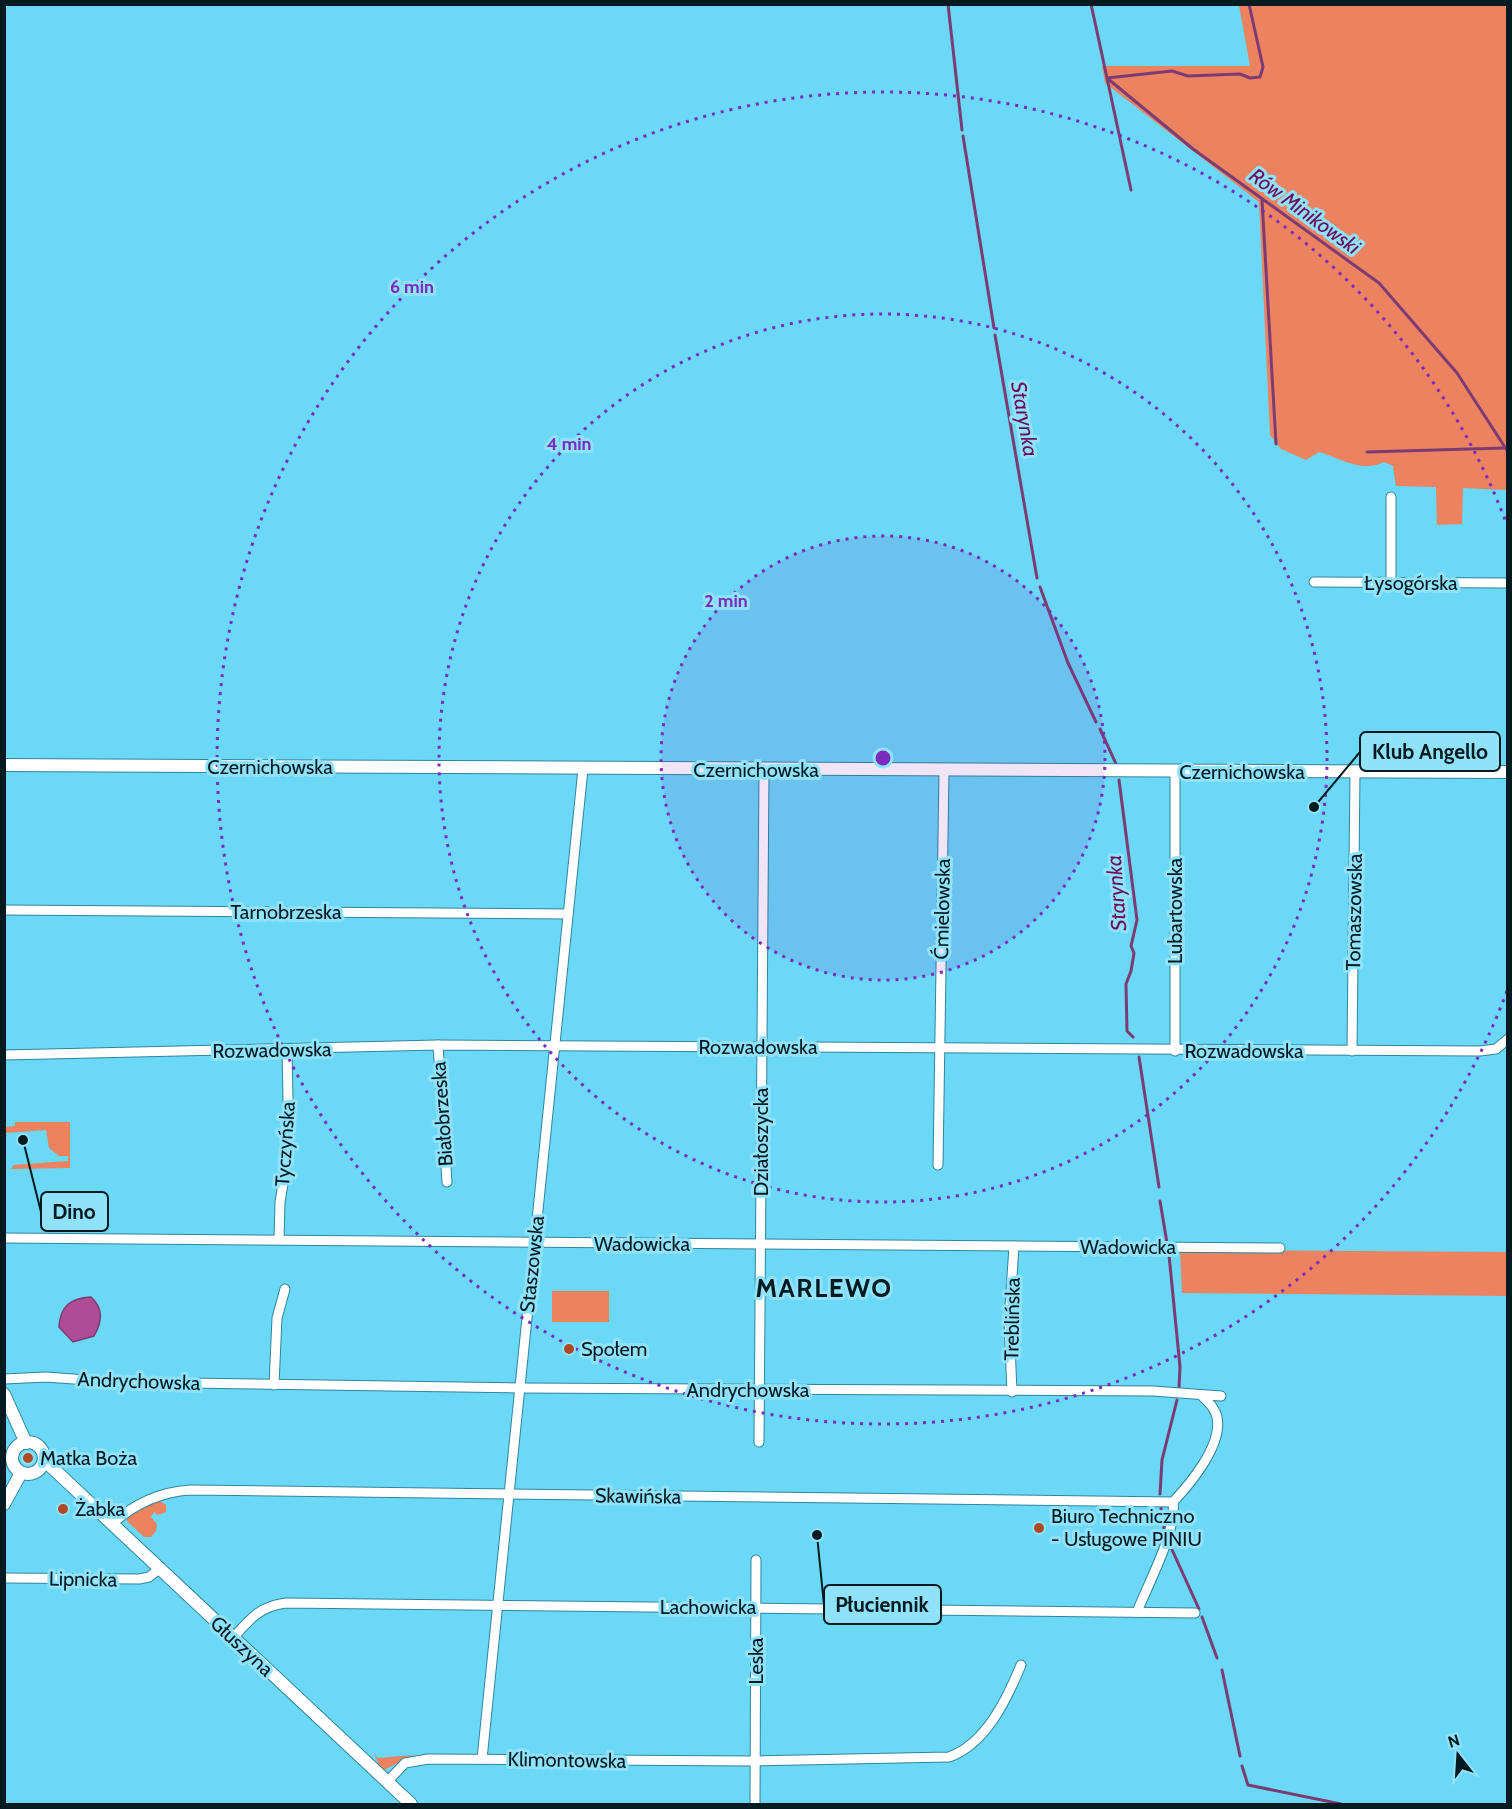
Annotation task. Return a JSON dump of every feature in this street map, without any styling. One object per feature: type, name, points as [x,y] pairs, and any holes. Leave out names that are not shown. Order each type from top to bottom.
[{"type":"street","points":[[1391,497],[1391,582]]},
{"type":"street","name":"Łysogórska","points":[[1314,582],[1508,583]]},
{"type":"street","name":"Czernichowska","points":[[4,765],[1508,772]]},
{"type":"street","name":"Staszowska","points":[[482,1759],[583,769]]},
{"type":"street","name":"Działoszycka","points":[[759,1442],[764,770]]},
{"type":"street","name":"Ćmielowska","points":[[938,1165],[944,771]]},
{"type":"street","name":"Lubartowska","points":[[1174,1052],[1175,771]]},
{"type":"street","name":"Tomaszowska","points":[[1352,1051],[1355,772]]},
{"type":"street","name":"Tarnobrzeska","points":[[4,910],[568,914]]},
{"type":"street","name":"Rozwadowska","points":[[4,1055],[438,1045],[1174,1052],[1480,1052],[1496,1049],[1508,1039]]},
{"type":"street","name":"Białobrzeska","points":[[438,1045],[447,1182]]},
{"type":"street","name":"Tyczyńska","points":[[279,1238],[280,1202],[289,1148],[286,1050]]},
{"type":"street","name":"Wadowicka","points":[[4,1238],[279,1238],[534,1243],[1280,1248]]},
{"type":"street","name":"Treblińska","points":[[1012,1392],[1010,1322],[1014,1246]]},
{"type":"street","points":[[274,1385],[277,1318],[285,1289]]},
{"type":"street","name":"Andrychowska","points":[[4,1379],[46,1377],[115,1382],[274,1385],[1153,1392],[1221,1395]]},
{"type":"street","points":[[1137,1612],[1174,1517],[1173,1502],[1192,1482],[1210,1451],[1217,1430],[1217,1418],[1212,1407],[1201,1395]]},
{"type":"street","points":[[4,1486],[20,1446],[6,1398]]},
{"type":"street","points":[[12,1462],[21,1473],[30,1474],[41,1466],[39,1447],[20,1446]]},
{"type":"street","name":"Głuszyna","points":[[41,1466],[73,1488],[411,1804]]},
{"type":"street","points":[[4,1504],[21,1473]]},
{"type":"street","name":"Skawińska","points":[[112,1524],[124,1512],[147,1500],[180,1491],[1173,1502]]},
{"type":"street","name":"Leska","points":[[755,1761],[756,1560]]},
{"type":"street","name":"Lipnicka","points":[[4,1578],[139,1579],[149,1577],[159,1569]]},
{"type":"street","name":"Lachowicka","points":[[233,1638],[256,1612],[272,1604],[1195,1613]]},
{"type":"street","name":"Klimontowska","points":[[387,1782],[398,1768],[411,1761],[940,1759],[968,1748],[1009,1694],[1021,1665]]},
{"type":"street","points":[[755,1761],[755,1804]]},
{"type":"shaded area","points":[[1239,5],[1507,5],[1507,490],[1463,488],[1462,524],[1437,525],[1436,487],[1396,486],[1393,466],[1384,462],[1360,466],[1319,452],[1306,460],[1281,449],[1270,435],[1259,202],[1105,83],[1102,66],[1250,66]]},
{"type":"shaded area","points":[[15,1122],[70,1122],[70,1168],[11,1169],[14,1165],[68,1161],[68,1156],[59,1156],[49,1148],[46,1130],[5,1133],[5,1127],[15,1126]]},
{"type":"shaded area","points":[[1180,1250],[1507,1252],[1507,1296],[1182,1293]]},
{"type":"shaded area","points":[[552,1291],[609,1291],[609,1322],[552,1322]]},
{"type":"shaded area","points":[[91,1297],[100,1311],[97,1331],[94,1336],[73,1342],[59,1327],[64,1309],[72,1301]]},
{"type":"shaded area","points":[[157,1499],[166,1505],[166,1512],[158,1515],[154,1512],[151,1517],[157,1524],[156,1531],[151,1537],[144,1537],[127,1521],[127,1515]]},
{"type":"shaded area","points":[[374,1754],[378,1758],[413,1755],[384,1770],[381,1769]]},
{"type":"waterway","name":"Starynka","points":[[948,4],[962,130]]},
{"type":"waterway","name":"Rów Minikowski","points":[[1091,4],[1107,78],[1193,149],[1379,283],[1457,373],[1508,452]]},
{"type":"waterway","points":[[1131,190],[1107,78],[1172,71],[1188,76],[1240,74],[1250,78],[1260,77],[1263,67],[1249,4]]},
{"type":"waterway","name":"Starynka","points":[[963,136],[994,328]]},
{"type":"waterway","points":[[1262,200],[1276,444]]},
{"type":"waterway","name":"Starynka","points":[[995,335],[1037,578]]},
{"type":"waterway","points":[[1367,452],[1504,448]]},
{"type":"waterway","name":"Starynka","points":[[1040,587],[1068,663],[1096,722]]},
{"type":"waterway","name":"Starynka","points":[[1100,729],[1117,766]]},
{"type":"waterway","name":"Starynka","points":[[1119,780],[1137,920],[1131,946],[1134,953],[1131,971],[1126,984],[1127,1031],[1133,1037]]},
{"type":"waterway","name":"Starynka","points":[[1139,1057],[1159,1187]]},
{"type":"waterway","name":"Starynka","points":[[1160,1201],[1167,1243]]},
{"type":"waterway","name":"Starynka","points":[[1169,1255],[1180,1367],[1179,1388]]},
{"type":"waterway","name":"Starynka","points":[[1160,1494],[1162,1460],[1177,1400]]},
{"type":"waterway","name":"Starynka","points":[[1161,1508],[1164,1528]]},
{"type":"waterway","name":"Starynka","points":[[1169,1543],[1199,1609]]},
{"type":"waterway","name":"Starynka","points":[[1202,1617],[1217,1658]]},
{"type":"waterway","name":"Starynka","points":[[1222,1670],[1240,1756]]},
{"type":"waterway","name":"Starynka","points":[[1242,1766],[1248,1785],[1341,1804]]},
{"type":"place","name":"Klub Angello","points":[[1314,807]]},
{"type":"place","name":"Dino","points":[[23,1140]]},
{"type":"place","name":"Społem","points":[[569,1349]]},
{"type":"place","name":"Matka Boża","points":[[28,1458]]},
{"type":"place","name":"Żabka","points":[[63,1509]]},
{"type":"place","name":"Biuro Techniczno - Usługowe PINIU","points":[[1039,1528]]},
{"type":"place","name":"Płuciennik","points":[[817,1535]]},
{"type":"district","name":"MARLEWO","points":[[824,1288]]}]
